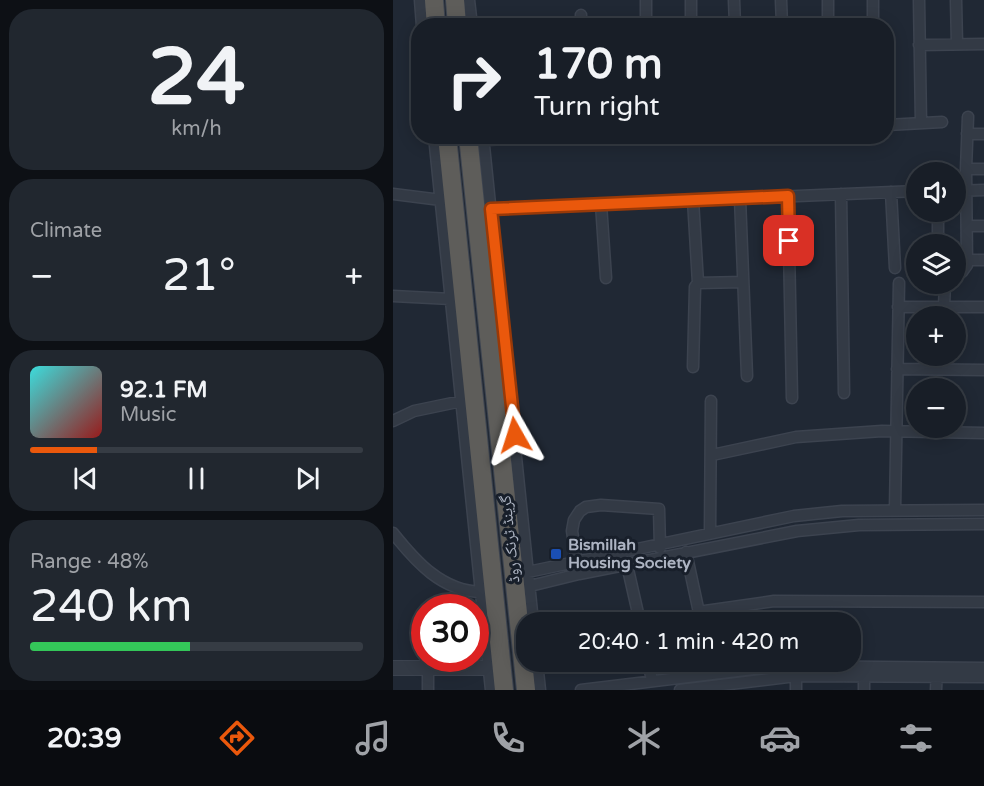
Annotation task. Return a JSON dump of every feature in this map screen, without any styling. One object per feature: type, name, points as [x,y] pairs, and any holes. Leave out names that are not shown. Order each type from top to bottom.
[{"type":"highway","points":[[433,0],[435,18]]},
{"type":"highway","points":[[455,0],[456,18]]},
{"type":"highway","name":"گرینڈ ٹرنک روڈ","points":[[448,144],[468,404],[504,690]]},
{"type":"highway","name":"گرینڈ ٹرنک روڈ","points":[[480,144],[493,306],[495,404],[507,436],[522,573],[526,690]]},
{"type":"highway","points":[[468,404],[495,404]]},
{"type":"street","points":[[420,0],[421,18]]},
{"type":"street","points":[[469,0],[471,18]]},
{"type":"street","points":[[646,0],[646,18]]},
{"type":"street","points":[[691,0],[691,18]]},
{"type":"street","points":[[734,0],[735,18]]},
{"type":"street","points":[[781,0],[781,18]]},
{"type":"street","points":[[828,0],[828,18]]},
{"type":"street","points":[[873,0],[873,18]]},
{"type":"street","points":[[918,0],[921,123]]},
{"type":"street","points":[[956,0],[957,44]]},
{"type":"street","points":[[919,45],[984,44]]},
{"type":"street","points":[[968,117],[966,169],[984,169]]},
{"type":"street","points":[[894,125],[942,122]]},
{"type":"street","points":[[967,134],[984,134]]},
{"type":"street","points":[[393,533],[408,552],[434,576],[454,588],[466,592],[481,592],[468,404],[451,299],[435,144]]},
{"type":"street","points":[[480,144],[491,209],[493,306],[507,436]]},
{"type":"street","points":[[966,190],[984,190]]},
{"type":"street","points":[[491,209],[906,191]]},
{"type":"street","points":[[891,192],[895,268]]},
{"type":"street","points":[[393,194],[441,200]]},
{"type":"street","points":[[841,194],[844,393]]},
{"type":"street","points":[[788,196],[792,398]]},
{"type":"street","points":[[740,198],[747,376]]},
{"type":"street","points":[[693,200],[698,283],[694,293],[693,367]]},
{"type":"street","points":[[601,204],[606,278]]},
{"type":"street","points":[[966,220],[966,264]]},
{"type":"street","points":[[967,226],[984,226]]},
{"type":"street","points":[[967,260],[984,260]]},
{"type":"street","points":[[698,283],[743,282]]},
{"type":"street","points":[[895,509],[899,283]]},
{"type":"street","points":[[944,306],[945,294]]},
{"type":"street","points":[[393,296],[451,299]]},
{"type":"street","points":[[898,307],[906,307]]},
{"type":"street","points":[[966,307],[984,307]]},
{"type":"street","points":[[897,369],[984,370]]},
{"type":"street","points":[[710,533],[711,401]]},
{"type":"street","points":[[393,421],[414,411],[468,404]]},
{"type":"street","points":[[712,455],[796,437],[882,431],[984,433]]},
{"type":"street","points":[[579,574],[573,525],[580,511],[586,507],[601,505],[659,509],[659,543],[662,557]]},
{"type":"street","points":[[532,612],[530,586],[522,573],[794,516],[895,509],[984,510]]},
{"type":"street","points":[[530,586],[686,552],[826,527],[889,524],[984,524]]},
{"type":"street","points":[[686,552],[698,612]]},
{"type":"street","points":[[627,565],[638,612]]},
{"type":"street","points":[[717,612],[747,604],[782,601],[984,603]]},
{"type":"street","points":[[393,668],[411,669]]},
{"type":"street","points":[[489,668],[491,690]]},
{"type":"street","points":[[810,672],[864,676],[984,668]]},
{"type":"street","points":[[861,671],[937,672],[984,677]]},
{"type":"street","points":[[428,672],[428,690]]},
{"type":"street","points":[[538,672],[540,690]]},
{"type":"street","points":[[650,672],[652,680]]},
{"type":"street","points":[[581,690],[652,680],[688,672]]},
{"type":"street","points":[[680,690],[790,672]]},
{"type":"street","points":[[795,690],[796,672]]},
{"type":"street","points":[[936,690],[937,672]]},
{"type":"street","points":[[864,676],[864,690]]},
{"type":"place","name":"Bismillah Housing Society","points":[[556,554]]},
{"type":"route","points":[[515,435],[491,209],[788,196],[789,241]]}]
